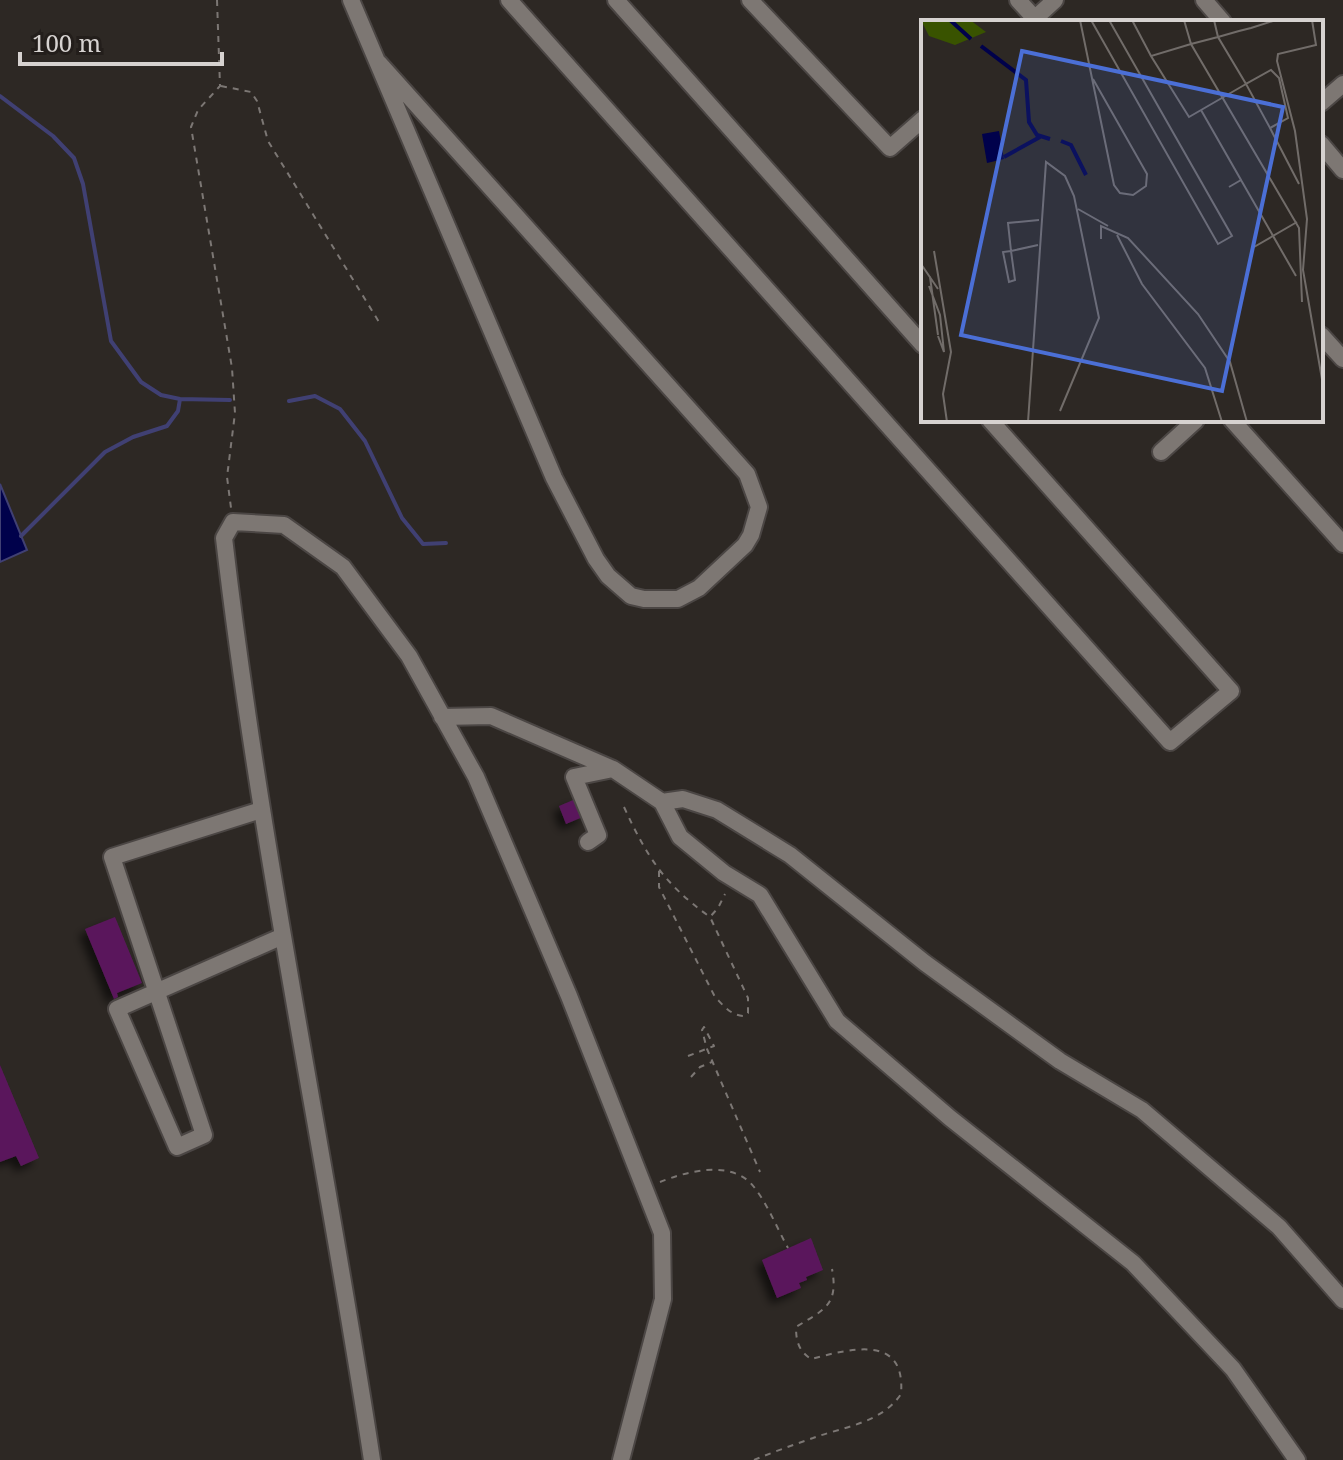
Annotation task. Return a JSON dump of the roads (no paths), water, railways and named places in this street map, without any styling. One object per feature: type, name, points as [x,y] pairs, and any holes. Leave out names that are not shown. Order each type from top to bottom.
[{"type":"lane","points":[[351,0],[554,478],[596,559],[608,576],[631,596],[666,601],[678,599],[699,588],[745,545],[751,535],[759,507],[747,474],[379,63]]},
{"type":"lane","points":[[509,0],[1170,742],[1231,691],[992,422]]},
{"type":"lane","points":[[616,0],[921,343]]},
{"type":"lane","points":[[750,0],[890,148],[921,121]]},
{"type":"lane","points":[[1018,0],[1034,20]]},
{"type":"lane","points":[[1036,20],[1055,0]]},
{"type":"lane","points":[[1204,0],[1221,20]]},
{"type":"lane","points":[[1323,101],[1343,84]]},
{"type":"lane","points":[[1323,146],[1343,170]]},
{"type":"lane","points":[[1323,337],[1343,359]]},
{"type":"lane","points":[[1161,452],[1194,422]]},
{"type":"lane","points":[[1234,422],[1343,544]]},
{"type":"lane","points":[[372,1460],[239,664],[224,538],[233,522],[284,525],[343,567],[409,656],[476,777],[569,996],[662,1233],[663,1299],[621,1460]]},
{"type":"lane","points":[[442,717],[491,716],[613,769],[662,802],[680,837],[724,873],[760,895],[837,1021],[950,1118],[1133,1263],[1233,1369],[1297,1460]]},
{"type":"lane","points":[[588,842],[598,835],[574,777],[613,769]]},
{"type":"lane","points":[[662,802],[683,799],[717,810],[790,855],[949,981],[1060,1061],[1142,1110],[1279,1227],[1343,1300]]},
{"type":"lane","points":[[261,810],[112,857],[156,992],[204,1135],[177,1147],[117,1009],[156,992],[283,936]]},
{"type":"waterway","points":[[0,96],[53,136],[74,158],[83,184],[111,341],[141,382],[161,395],[180,399],[230,400]]},
{"type":"waterway","points":[[289,401],[315,396],[340,409],[365,441],[402,518],[423,544],[446,543]]},
{"type":"waterway","points":[[21,536],[105,452],[133,437],[167,426],[178,411],[180,399]]}]
